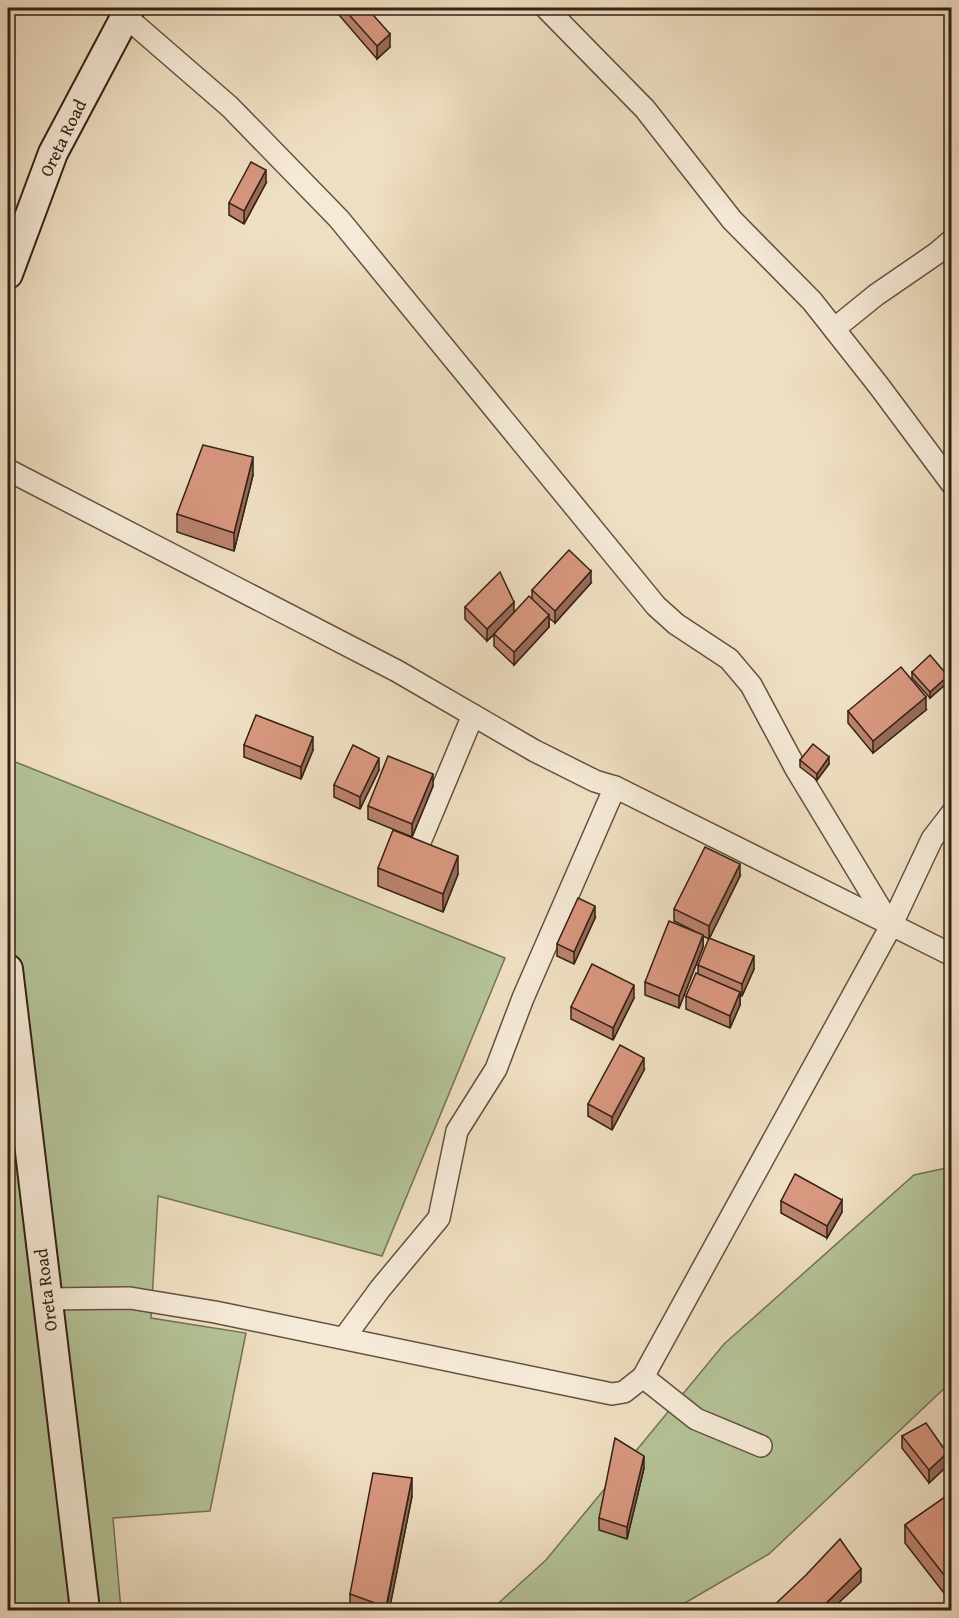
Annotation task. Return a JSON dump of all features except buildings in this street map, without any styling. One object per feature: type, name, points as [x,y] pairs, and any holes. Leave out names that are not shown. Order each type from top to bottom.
[{"type":"street","points":[[546,8],[645,109],[732,220],[812,301],[879,386],[951,484]]},
{"type":"street","points":[[128,12],[230,107],[339,219],[656,606],[676,624],[729,659],[751,685],[796,769],[891,926]]},
{"type":"street","name":"Oreta Road","points":[[8,274],[53,153],[128,12]]},
{"type":"street","points":[[834,329],[876,295],[937,253],[951,240]]},
{"type":"street","points":[[8,470],[397,671],[535,751],[595,781],[615,787],[951,955]]},
{"type":"street","points":[[420,842],[473,715]]},
{"type":"street","points":[[344,1338],[380,1288],[439,1218],[457,1131],[496,1069],[523,998],[615,787]]},
{"type":"street","points":[[47,1299],[130,1298],[215,1312],[612,1394],[624,1392],[643,1377],[891,926],[932,839],[951,813]]},
{"type":"street","name":"Oreta Road","points":[[8,969],[85,1611]]},
{"type":"street","points":[[643,1377],[696,1419],[761,1446]]},
{"type":"green space","points":[[8,759],[505,958],[382,1256],[158,1196],[151,1318],[246,1333],[210,1511],[113,1518],[121,1610],[8,1610]]},
{"type":"green space","points":[[951,1167],[951,1382],[769,1554],[673,1610],[491,1610],[546,1560],[724,1344],[914,1175]]}]
